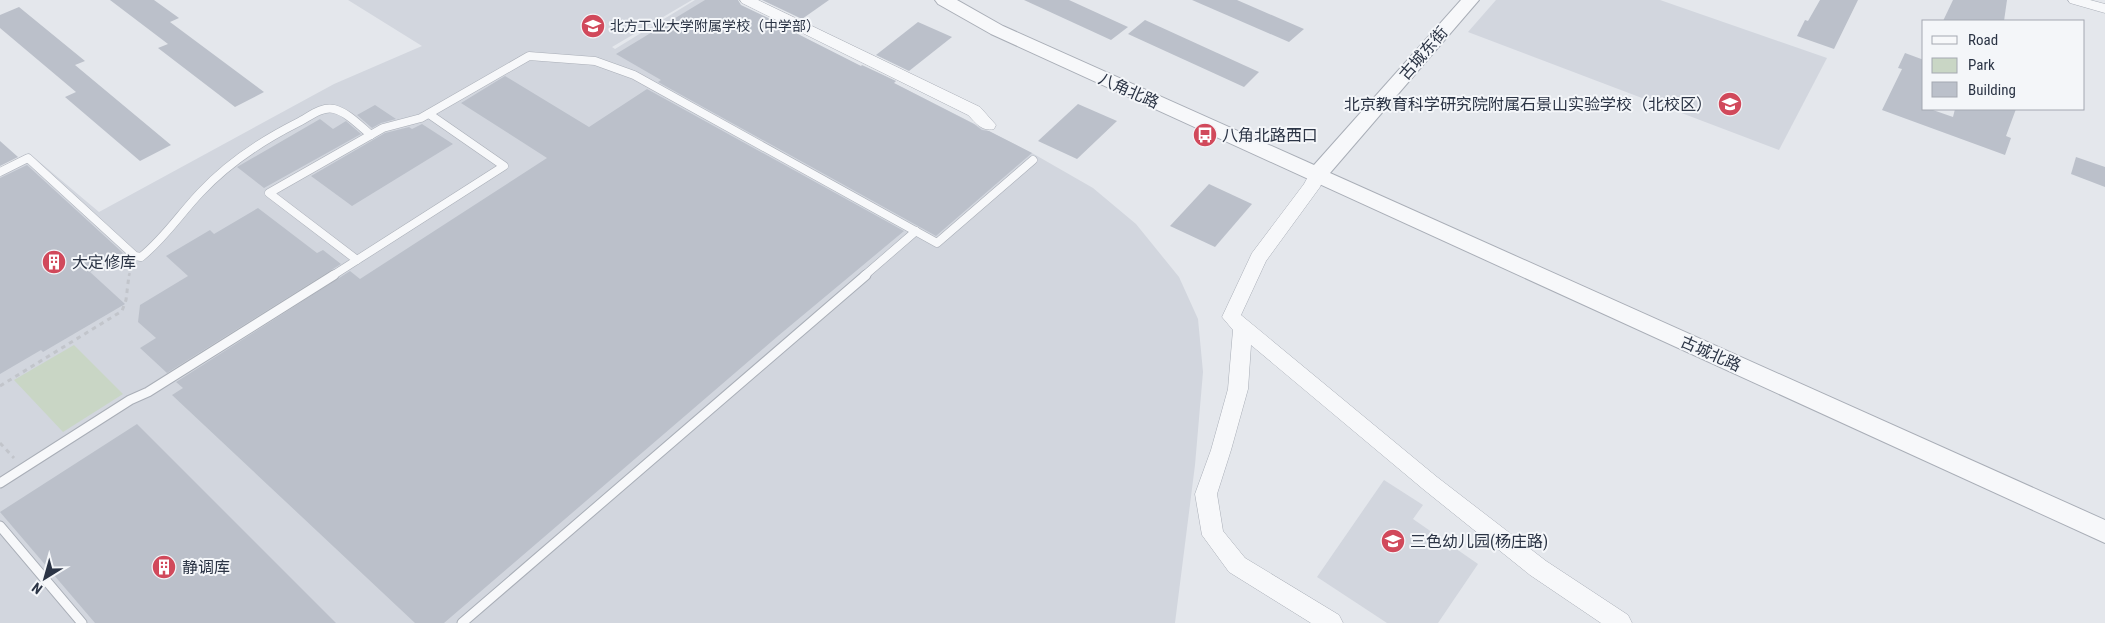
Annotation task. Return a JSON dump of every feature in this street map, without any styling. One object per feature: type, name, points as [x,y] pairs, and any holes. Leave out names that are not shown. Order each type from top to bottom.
[{"type":"street","points":[[747,0],[974,111],[988,125]]},
{"type":"street","name":"八角北路","points":[[944,0],[997,30],[1317,175]]},
{"type":"street","name":"古城东街","points":[[1317,175],[1470,0]]},
{"type":"street","points":[[2075,0],[2105,9]]},
{"type":"street","points":[[1317,175],[1311,187],[1258,258],[1231,317],[1438,490],[1538,568],[1620,623]]},
{"type":"street","name":"古城北路","points":[[1317,175],[2105,532]]},
{"type":"street","points":[[1243,327],[1238,389],[1222,450],[1206,494],[1213,535],[1237,565],[1332,623]]},
{"type":"lane","points":[[357,260],[269,193],[383,128],[421,118],[529,56],[595,61],[634,75],[937,243],[1033,160]]},
{"type":"lane","points":[[0,172],[28,158],[135,256],[141,257],[154,248],[190,204],[240,156],[281,130],[326,109],[335,109],[371,135]]},
{"type":"lane","points":[[0,483],[504,166],[428,114]]},
{"type":"lane","points":[[462,623],[916,231]]},
{"type":"lane","points":[[0,526],[82,623]]},
{"type":"path","points":[[0,386],[122,311],[127,302],[128,276],[135,256]]},
{"type":"path","points":[[0,443],[22,468]]},
{"type":"shaded area","points":[[348,0],[692,0],[612,47],[615,49],[695,0],[730,0],[1032,153],[1093,188],[1136,224],[1179,277],[1198,319],[1203,372],[1195,465],[1175,623],[0,623],[0,168],[29,153],[99,212],[334,84],[422,46]]},
{"type":"shaded area","name":"北京教育科学研究院附属石景山实验学校（北校区）","points":[[1496,0],[1660,0],[1827,58],[1779,150],[1468,32]]},
{"type":"shaded area","name":"三色幼儿园(杨庄路)","points":[[1384,480],[1423,505],[1413,519],[1478,564],[1438,623],[1387,623],[1317,577]]},
{"type":"green space","points":[[74,345],[123,394],[63,432],[14,380]]},
{"type":"building","points":[[110,0],[154,0],[179,18],[170,22],[264,92],[235,107],[158,48],[168,44]]},
{"type":"building","points":[[705,0],[738,0],[741,5],[861,66],[896,81],[894,83],[974,124],[982,130],[989,131],[1032,153],[936,236],[658,82],[661,80],[616,54]]},
{"type":"building","points":[[762,0],[829,0],[802,19]]},
{"type":"building","points":[[1024,0],[1069,0],[1128,27],[1111,40]]},
{"type":"building","points":[[1192,0],[1237,0],[1304,29],[1289,42]]},
{"type":"building","points":[[1820,0],[1858,0],[1834,49],[1797,36],[1805,20],[1808,21]]},
{"type":"building","points":[[1953,0],[2007,0],[2004,20],[1943,20]]},
{"type":"building","points":[[19,7],[85,61],[75,65],[171,145],[140,161],[65,97],[76,92],[0,28],[0,15]]},
{"type":"building","points":[[1145,20],[1259,72],[1244,87],[1128,34]]},
{"type":"building","points":[[918,22],[952,37],[909,71],[876,55]]},
{"type":"building","points":[[1905,53],[1922,59],[1922,110],[1933,110],[1953,117],[1955,110],[2016,110],[2006,136],[2011,138],[2005,155],[1882,110],[1902,69],[1898,68]]},
{"type":"building","points":[[505,76],[589,127],[647,89],[904,231],[778,336],[444,623],[415,623],[172,395],[183,388],[176,382],[350,271],[360,279],[547,158],[461,103]]},
{"type":"building","points":[[1078,104],[1117,121],[1077,159],[1038,141]]},
{"type":"building","points":[[375,105],[396,119],[381,123],[372,128],[357,115]]},
{"type":"building","points":[[320,119],[333,129],[346,121],[361,134],[264,188],[237,167]]},
{"type":"building","points":[[422,124],[453,144],[352,206],[311,176],[385,133],[409,127],[412,129]]},
{"type":"building","points":[[0,141],[18,157],[0,166]]},
{"type":"building","points":[[2076,157],[2105,167],[2105,187],[2071,174]]},
{"type":"building","name":"大定修库","points":[[27,165],[123,253],[90,272],[125,304],[43,352],[41,350],[0,374],[0,178]]},
{"type":"building","points":[[1209,184],[1252,204],[1215,247],[1170,226]]},
{"type":"building","points":[[258,208],[317,253],[323,250],[341,264],[167,373],[140,348],[156,338],[138,322],[140,305],[188,276],[166,256],[210,230],[214,234]]},
{"type":"building","name":"静调库","points":[[137,424],[336,623],[95,623],[0,512]]},
{"type":"place","name":"北方工业大学附属学校（中学部）","points":[[593,26]]},
{"type":"place","name":"北京教育科学研究院附属石景山实验学校（北校区）","points":[[1730,104]]},
{"type":"place","name":"八角北路西口","points":[[1205,135]]},
{"type":"place","name":"大定修库","points":[[54,262]]},
{"type":"place","name":"三色幼儿园(杨庄路)","points":[[1393,541]]},
{"type":"place","name":"静调库","points":[[164,567]]}]
